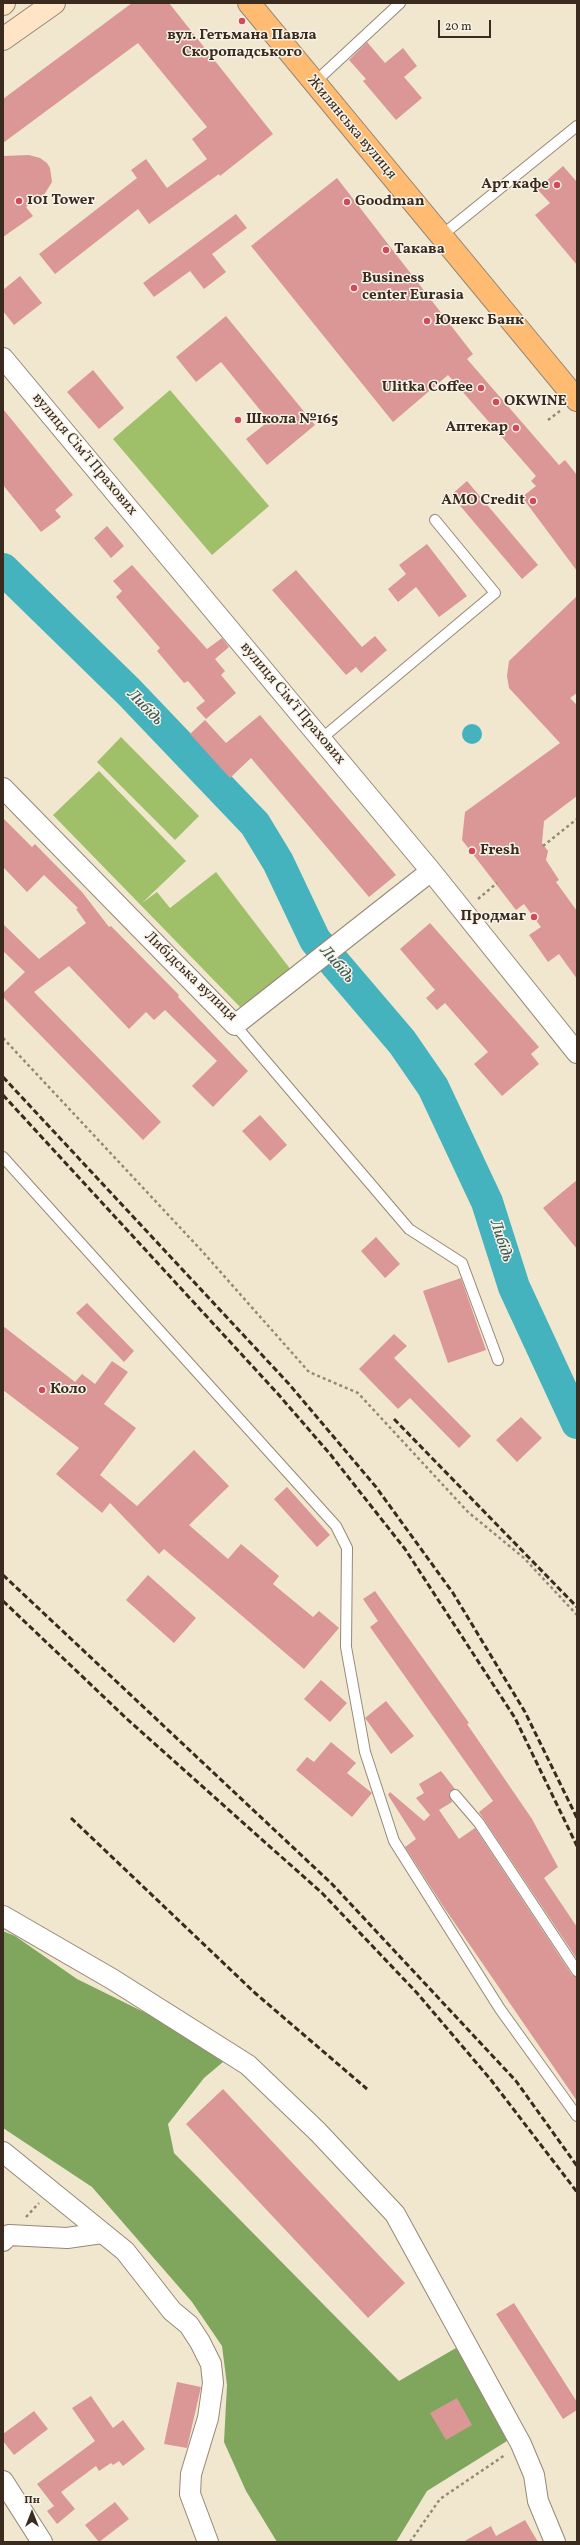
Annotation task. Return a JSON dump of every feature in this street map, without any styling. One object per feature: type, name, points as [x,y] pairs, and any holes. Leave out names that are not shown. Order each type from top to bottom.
[{"type":"main road","points":[[3,39],[54,3]]},
{"type":"main road","name":"Жилянська вулиця","points":[[249,3],[577,400]]},
{"type":"street","name":"вулиця Сімʼї Прахових","points":[[3,358],[431,871],[577,1053]]},
{"type":"street","name":"Либідська вулиця","points":[[3,788],[235,1025],[431,871]]},
{"type":"street","points":[[3,1916],[112,1979],[248,2065],[318,2132],[395,2214],[521,2444],[534,2475],[538,2502],[555,2542]]},
{"type":"street","points":[[3,2152],[125,2251],[172,2311],[189,2325],[211,2364],[213,2383],[208,2418],[191,2474],[190,2487],[199,2523],[208,2542]]},
{"type":"street","points":[[6,2238],[67,2238],[102,2233]]},
{"type":"street","points":[[3,2481],[42,2542]]},
{"type":"lane","points":[[314,83],[400,3]]},
{"type":"lane","points":[[441,236],[577,126]]},
{"type":"lane","points":[[321,739],[495,593],[435,520]]},
{"type":"lane","points":[[235,1025],[410,1229],[462,1263],[498,1360]]},
{"type":"lane","points":[[3,1157],[336,1526],[347,1548],[344,1620],[346,1647],[365,1752],[394,1841],[500,2009],[577,2116]]},
{"type":"lane","points":[[455,1795],[479,1823],[577,1971]]},
{"type":"path","points":[[543,846],[577,819]]},
{"type":"path","points":[[464,911],[497,883]]},
{"type":"path","points":[[3,1038],[202,1251],[309,1372],[358,1393],[468,1512],[524,1558],[577,1615]]},
{"type":"path","points":[[6,2238],[50,2191]]},
{"type":"path","points":[[410,2542],[440,2499],[521,2444]]},
{"type":"green space","points":[[170,390],[269,506],[212,555],[113,439]]},
{"type":"green space","points":[[121,737],[199,816],[175,840],[97,762]]},
{"type":"green space","points":[[99,771],[186,861],[142,903],[157,892],[170,908],[216,872],[291,970],[240,1007],[53,815]]},
{"type":"green space","points":[[3,1931],[15,1936],[77,1979],[158,2019],[223,2062],[204,2078],[168,2124],[174,2153],[399,2381],[456,2348],[481,2389],[507,2441],[427,2491],[396,2542],[277,2542],[246,2491],[224,2442],[227,2385],[222,2346],[192,2302],[92,2187],[3,2128]]},
{"type":"water","points":[[472,724],[479,727],[482,734],[479,741],[472,744],[465,741],[462,734],[465,727]]},
{"type":"building","points":[[132,3],[169,3],[273,134],[220,176],[219,174],[149,224],[138,209],[55,274],[39,254],[137,178],[131,170],[146,159],[167,188],[207,159],[192,139],[207,127],[138,43],[3,143],[3,99]]},
{"type":"building","points":[[367,42],[385,63],[403,48],[417,66],[404,77],[422,98],[396,120],[363,81],[366,79],[349,60]]},
{"type":"building","name":"101 Tower","points":[[29,155],[40,158],[47,163],[50,168],[52,182],[44,195],[26,207],[33,216],[3,237],[3,156]]},
{"type":"building","points":[[563,166],[577,182],[577,265],[535,215],[550,203],[537,189]]},
{"type":"building","name":"Business center Eurasia","points":[[337,178],[473,354],[467,359],[559,465],[565,460],[577,475],[577,571],[522,497],[536,486],[531,481],[536,476],[448,375],[393,422],[251,246]]},
{"type":"building","points":[[236,214],[247,228],[212,254],[226,272],[204,289],[190,271],[154,297],[143,283]]},
{"type":"building","points":[[20,276],[42,303],[14,325],[3,311],[3,290]]},
{"type":"building","points":[[226,316],[315,425],[267,465],[246,439],[269,421],[221,362],[196,382],[176,357]]},
{"type":"building","points":[[93,370],[124,408],[99,429],[67,392]]},
{"type":"building","points":[[3,409],[73,495],[55,510],[61,517],[41,532],[3,485]]},
{"type":"building","points":[[467,481],[538,565],[522,579],[451,495]]},
{"type":"building","points":[[107,526],[124,546],[111,558],[94,538]]},
{"type":"building","points":[[427,544],[467,596],[439,617],[416,587],[398,602],[388,589],[406,574],[399,565]]},
{"type":"building","points":[[132,565],[207,649],[222,638],[229,647],[215,659],[225,671],[221,675],[236,693],[206,719],[196,708],[205,701],[188,681],[184,683],[157,651],[160,648],[116,597],[122,591],[113,581]]},
{"type":"building","points":[[296,570],[362,647],[375,636],[387,650],[361,673],[356,667],[346,675],[272,590]]},
{"type":"building","points":[[577,596],[577,693],[570,698],[577,705],[577,796],[544,821],[542,843],[548,851],[546,860],[559,880],[556,882],[577,911],[577,979],[559,954],[548,962],[529,935],[541,927],[524,904],[516,910],[462,840],[465,812],[560,743],[509,688],[507,676],[509,661]]},
{"type":"building","points":[[260,715],[396,875],[369,897],[251,758],[230,778],[190,734],[205,720],[226,743]]},
{"type":"building","points":[[3,818],[32,847],[35,844],[82,892],[109,927],[111,926],[179,995],[178,997],[248,1071],[213,1107],[192,1086],[217,1061],[165,1010],[154,1020],[146,1012],[129,1029],[69,966],[34,992],[161,1122],[143,1140],[3,997],[3,993],[25,972],[3,951],[3,924],[39,959],[86,923],[76,909],[78,908],[44,875],[27,892],[3,867]]},
{"type":"building","points":[[430,923],[539,1047],[531,1054],[539,1064],[502,1096],[474,1064],[488,1052],[445,1003],[437,1010],[426,998],[435,990],[400,949]]},
{"type":"building","points":[[260,1115],[287,1145],[270,1161],[242,1131]]},
{"type":"building","points":[[577,1180],[577,1249],[543,1208]]},
{"type":"building","points":[[376,1237],[400,1264],[385,1278],[361,1251]]},
{"type":"building","points":[[461,1278],[486,1350],[448,1363],[423,1291]]},
{"type":"building","points":[[87,1303],[134,1351],[124,1362],[76,1313]]},
{"type":"building","points":[[3,1326],[75,1382],[82,1374],[95,1384],[112,1361],[128,1372],[104,1404],[136,1428],[100,1475],[137,1506],[194,1450],[229,1486],[189,1525],[228,1559],[241,1544],[279,1576],[273,1584],[313,1617],[319,1611],[339,1628],[304,1669],[164,1549],[159,1554],[110,1503],[102,1513],[56,1474],[79,1448],[3,1390]]},
{"type":"building","points":[[394,1334],[407,1346],[394,1358],[471,1436],[459,1448],[410,1398],[398,1409],[359,1369]]},
{"type":"building","points":[[521,1417],[542,1438],[517,1462],[496,1440]]},
{"type":"building","points":[[287,1487],[330,1535],[317,1547],[274,1499]]},
{"type":"building","points":[[148,1575],[196,1618],[174,1643],[126,1600]]},
{"type":"building","points":[[375,1591],[469,1723],[467,1724],[532,1819],[558,1867],[544,1878],[577,1927],[577,1959],[479,1812],[493,1801],[370,1627],[378,1621],[363,1599]]},
{"type":"building","points":[[321,1680],[347,1703],[330,1722],[304,1699]]},
{"type":"building","points":[[386,1701],[414,1736],[391,1754],[365,1718]]},
{"type":"building","points":[[331,1742],[356,1763],[347,1773],[372,1793],[352,1817],[296,1770],[307,1757],[314,1762]]},
{"type":"building","points":[[441,1771],[455,1789],[449,1793],[452,1802],[439,1810],[459,1839],[475,1828],[572,1975],[577,1977],[577,2101],[443,1906],[405,1847],[416,1839],[388,1795],[390,1792],[424,1821],[430,1815],[416,1798],[424,1793],[419,1784]]},
{"type":"building","points":[[223,2089],[405,2283],[368,2318],[186,2124]]},
{"type":"building","points":[[514,2303],[577,2402],[577,2410],[563,2419],[496,2314]]},
{"type":"building","points":[[177,2382],[201,2387],[187,2448],[164,2444]]},
{"type":"building","points":[[91,2396],[113,2428],[123,2420],[145,2449],[123,2466],[119,2461],[113,2465],[111,2463],[99,2471],[96,2466],[61,2492],[75,2509],[57,2524],[47,2511],[54,2506],[37,2484],[95,2441],[72,2408]]},
{"type":"building","points":[[457,2398],[472,2425],[446,2440],[430,2413]]},
{"type":"building","points":[[34,2411],[48,2429],[14,2455],[3,2441],[3,2434]]},
{"type":"building","points":[[115,2502],[129,2519],[99,2542],[85,2525]]},
{"type":"building","points":[[525,2520],[538,2542],[463,2542],[491,2526],[496,2536]]},
{"type":"waterway","name":"Либідь","points":[[3,569],[129,692],[255,824],[278,862],[315,940],[402,1042],[433,1087],[487,1202],[514,1287],[577,1423]]},
{"type":"railway","points":[[3,1077],[289,1384],[376,1487],[453,1593],[525,1712],[577,1818]]},
{"type":"railway","points":[[3,1095],[278,1394],[330,1454],[405,1549],[515,1718],[577,1846]]},
{"type":"railway","points":[[394,1419],[577,1607]]},
{"type":"railway","points":[[3,1575],[332,1884],[516,2081],[577,2166]]},
{"type":"railway","points":[[3,1601],[127,1719],[323,1894],[417,1993],[491,2080],[577,2192]]},
{"type":"railway","points":[[71,1818],[255,1993],[367,2089]]},
{"type":"place","name":"вул. Гетьмана Павла Скоропадського","points":[[242,21]]},
{"type":"place","name":"Арт кафе","points":[[557,185]]},
{"type":"place","name":"101 Tower","points":[[19,201]]},
{"type":"place","name":"Goodman","points":[[347,202]]},
{"type":"place","name":"Такава","points":[[386,250]]},
{"type":"place","name":"Business center Eurasia","points":[[354,288]]},
{"type":"place","name":"Юнекс Банк","points":[[427,321]]},
{"type":"place","name":"Ulitka Coffee","points":[[481,388]]},
{"type":"place","name":"OKWINE","points":[[496,402]]},
{"type":"place","name":"Школа №165","points":[[238,420]]},
{"type":"place","name":"Аптекар","points":[[516,428]]},
{"type":"place","name":"AMO Credit","points":[[533,501]]},
{"type":"place","name":"Fresh","points":[[472,851]]},
{"type":"place","name":"Продмаг","points":[[534,917]]},
{"type":"place","name":"Коло","points":[[42,1390]]}]
